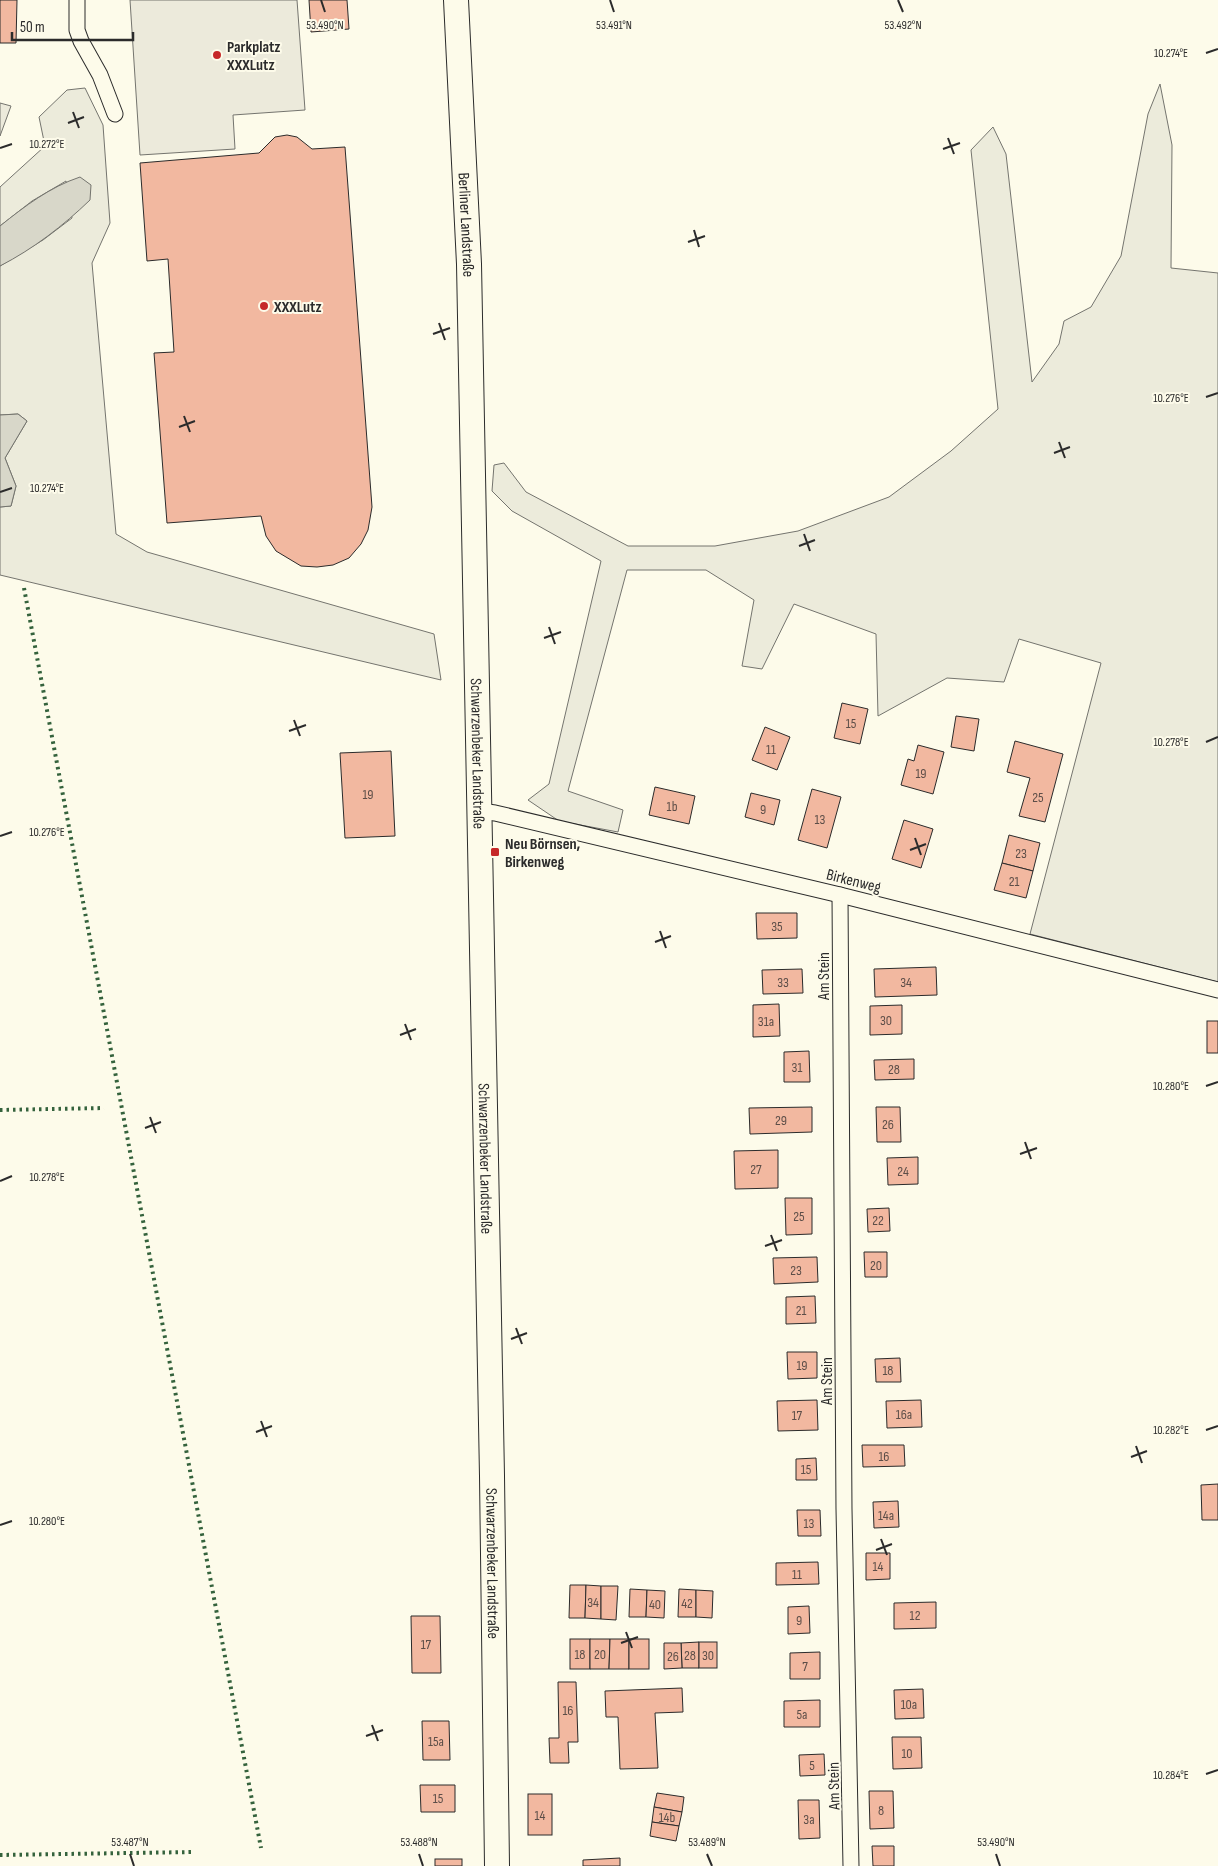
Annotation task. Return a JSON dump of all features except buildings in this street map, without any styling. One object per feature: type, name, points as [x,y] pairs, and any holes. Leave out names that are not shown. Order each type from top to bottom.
[{"type":"main road","name":"Berliner Landstraße","points":[[456,0],[469,264],[473,451]]},
{"type":"main road","name":"Schwarzenbeker Landstraße","points":[[473,451],[497,1866]]},
{"type":"street","points":[[77,0],[77,30],[100,75],[115,114]]},
{"type":"street","name":"Birkenweg","points":[[480,811],[840,895],[1218,990]]},
{"type":"street","name":"Am Stein","points":[[840,895],[844,1509],[851,1866]]},
{"type":"shaded area","name":"Parkplatz XXXLutz","points":[[130,0],[297,0],[305,110],[233,115],[235,149],[140,155]]},
{"type":"shaded area","points":[[1160,84],[1172,145],[1171,268],[1218,273],[1218,982],[1030,934],[1101,663],[1019,639],[1004,682],[947,678],[878,716],[876,634],[794,604],[762,669],[742,666],[754,600],[706,570],[627,570],[568,791],[623,810],[618,832],[559,821],[528,800],[549,784],[601,561],[512,511],[492,491],[494,465],[504,463],[526,492],[628,546],[715,546],[798,531],[889,497],[951,451],[998,409],[971,150],[993,127],[1006,154],[1032,382],[1059,344],[1064,321],[1091,307],[1121,256],[1148,114]]},
{"type":"shaded area","points":[[85,88],[103,125],[110,223],[92,263],[116,534],[147,552],[434,634],[441,680],[0,575],[0,507],[11,506],[16,486],[5,458],[27,421],[18,414],[0,415],[0,266],[43,240],[72,218],[66,181],[32,201],[0,226],[0,187],[45,146],[39,117],[67,90]]},
{"type":"shaded area","points":[[0,103],[11,106],[0,136]]},
{"type":"shaded area","points":[[80,177],[91,185],[90,200],[47,236],[0,266],[0,226],[28,204],[69,181]]},
{"type":"shaded area","points":[[18,414],[27,421],[5,458],[16,486],[11,506],[0,507],[0,415]]},
{"type":"hedge","points":[[24,588],[261,1848]]},
{"type":"hedge","points":[[0,1110],[104,1108]]},
{"type":"hedge","points":[[0,1855],[194,1852]]},
{"type":"place","name":"Parkplatz XXXLutz","points":[[217,55]]},
{"type":"place","name":"XXXLutz","points":[[264,306]]},
{"type":"place","name":"Neu Börnsen, Birkenweg","points":[[495,852]]}]
